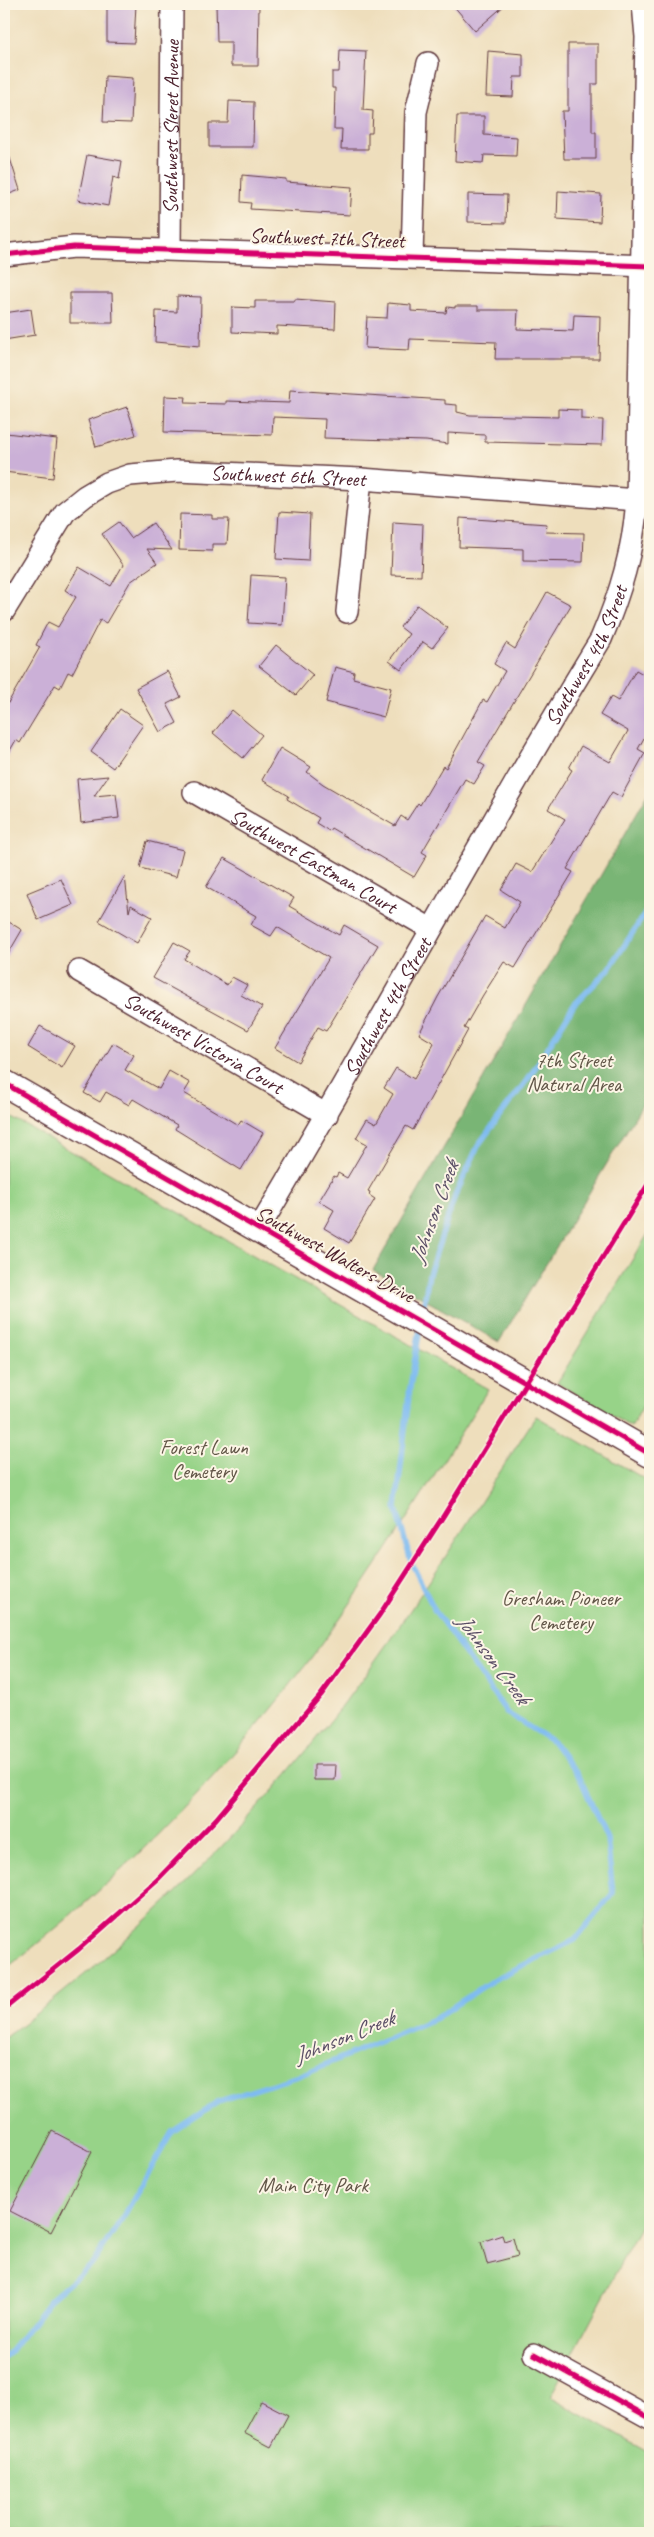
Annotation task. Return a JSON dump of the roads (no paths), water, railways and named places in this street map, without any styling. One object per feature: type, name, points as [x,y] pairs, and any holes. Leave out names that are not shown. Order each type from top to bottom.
[{"type":"street","name":"Southwest Sleret Avenue","points":[[170,249],[172,4]]},
{"type":"street","name":"Southwest 4th Street","points":[[258,1230],[601,639],[626,572],[637,500],[646,266],[646,37],[643,4]]},
{"type":"street","points":[[412,257],[416,112],[428,63]]},
{"type":"street","name":"Southwest 7th Street","points":[[4,255],[74,247],[646,266]]},
{"type":"street","name":"Southwest 6th Street","points":[[4,611],[10,584],[65,512],[85,496],[107,483],[130,475],[177,471],[361,479],[637,500]]},
{"type":"street","points":[[347,612],[361,479]]},
{"type":"street","name":"Southwest Eastman Court","points":[[194,792],[431,929]]},
{"type":"street","name":"Southwest Victoria Court","points":[[79,971],[327,1114]]},
{"type":"street","name":"Southwest Walters Drive","points":[[4,1084],[650,1454]]},
{"type":"street","points":[[534,2354],[650,2418]]},
{"type":"waterway","name":"Johnson Creek","points":[[422,1315],[429,1274],[455,1196],[479,1144],[530,1076],[574,1005],[609,969],[650,906]]},
{"type":"waterway","name":"Johnson Creek","points":[[4,2356],[11,2351],[51,2299],[93,2263],[125,2214],[172,2132],[219,2101],[298,2076],[436,2018],[493,1980],[575,1940],[613,1893],[607,1839],[580,1778],[553,1742],[507,1713],[435,1611],[411,1562],[396,1508],[410,1387],[420,1329]]},
{"type":"park label","name":"7th Street Natural Area","points":[[574,1072]]},
{"type":"park label","name":"Forest Lawn Cemetery","points":[[204,1459]]},
{"type":"park label","name":"Gresham Pioneer Cemetery","points":[[561,1610]]},
{"type":"park label","name":"Main City Park","points":[[313,2185]]}]
